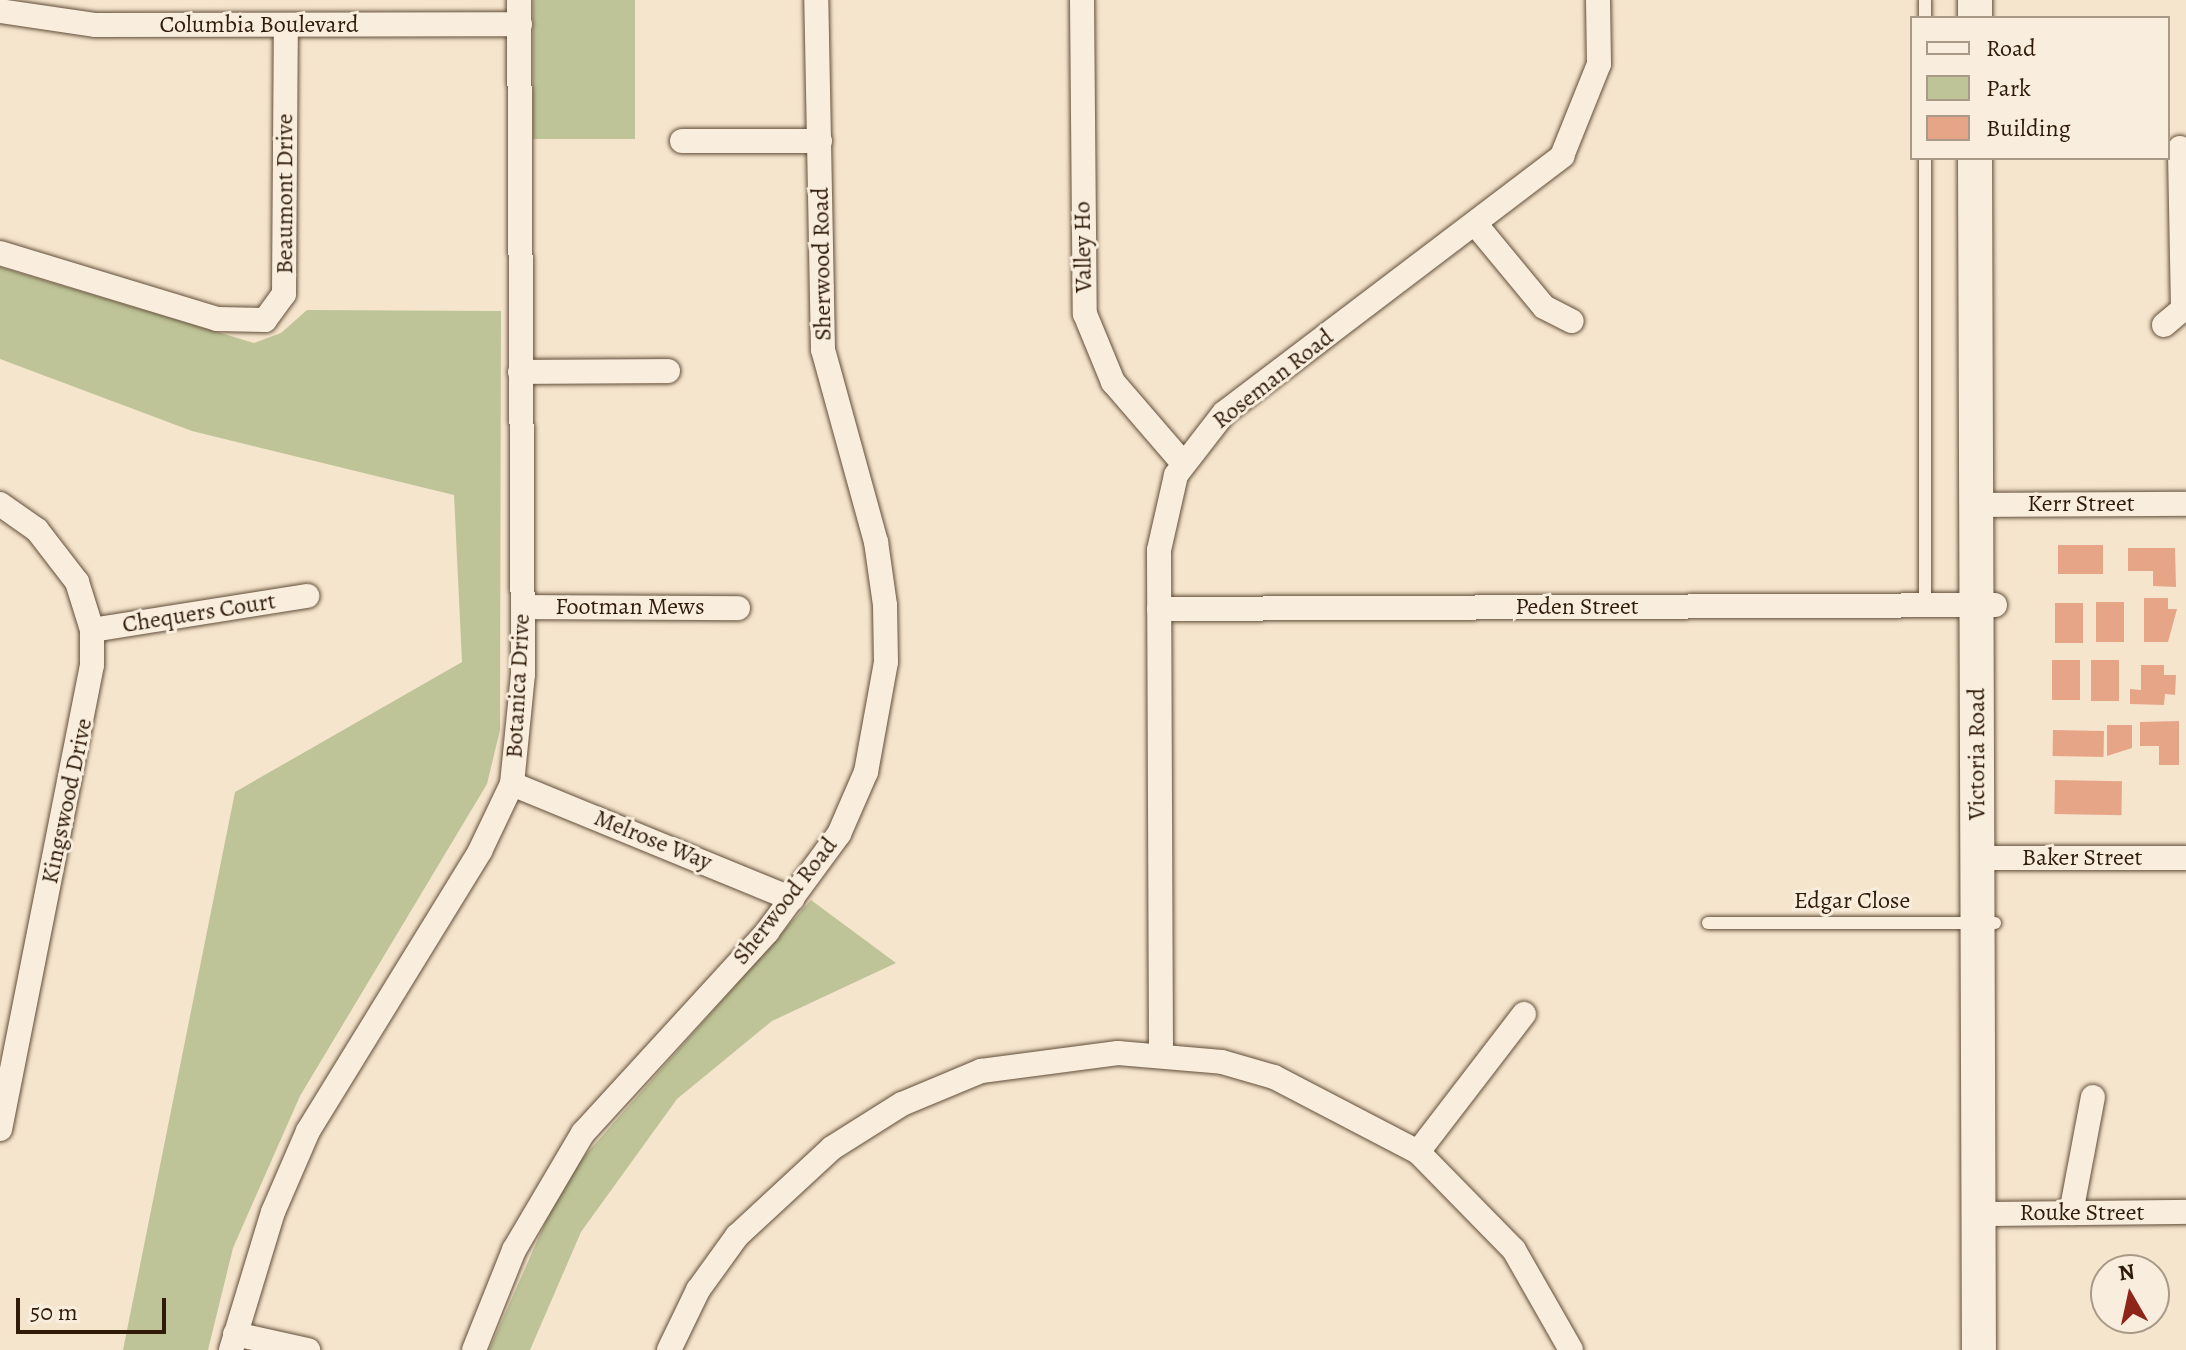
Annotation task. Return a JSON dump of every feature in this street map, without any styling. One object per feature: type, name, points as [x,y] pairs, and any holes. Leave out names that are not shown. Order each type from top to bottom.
[{"type":"main road","name":"Victoria Road","points":[[1975,160],[1986,605],[1987,1214],[1979,1350]]},
{"type":"main road","name":"Victoria Road","points":[[1985,505],[1993,160]]},
{"type":"main road","name":"Victoria Road","points":[[1987,1214],[1997,1350]]},
{"type":"street","name":"Sherwood Road","points":[[474,1350],[514,1250],[583,1133],[792,899],[839,834],[866,772],[886,662],[876,542],[823,350],[816,0]]},
{"type":"street","name":"Valley Ho","points":[[1082,0],[1085,314],[1113,382],[1182,462]]},
{"type":"street","name":"Roseman Road","points":[[1161,1055],[1161,526],[1182,462],[1224,413],[1477,226],[1562,156],[1599,64],[1598,0]]},
{"type":"street","name":"Columbia Boulevard","points":[[0,11],[96,25],[286,26],[520,12]]},
{"type":"street","name":"Botanica Drive","points":[[233,1342],[308,1131],[480,851],[512,784],[523,607],[520,12]]},
{"type":"street","name":"Beaumont Drive","points":[[0,253],[217,319],[265,320],[284,294],[286,26]]},
{"type":"street","points":[[682,141],[820,141]]},
{"type":"street","points":[[2164,325],[2183,309],[2178,148]]},
{"type":"street","points":[[1477,226],[1544,307],[1572,321]]},
{"type":"street","points":[[520,372],[668,371]]},
{"type":"street","name":"Kingswood Drive","points":[[0,504],[60,555],[92,630],[89,700],[0,1129]]},
{"type":"street","name":"Kerr Street","points":[[1985,505],[2186,504]]},
{"type":"street","name":"Chequers Court","points":[[92,630],[307,596]]},
{"type":"street","name":"Peden Street","points":[[1159,609],[1986,605]]},
{"type":"street","name":"Footman Mews","points":[[523,607],[738,608]]},
{"type":"street","name":"Melrose Way","points":[[512,784],[792,899]]},
{"type":"street","name":"Baker Street","points":[[1986,858],[2186,858]]},
{"type":"street","points":[[1418,1152],[1524,1014]]},
{"type":"street","points":[[669,1350],[698,1290],[775,1195],[902,1104],[981,1071],[1060,1056],[1161,1055],[1274,1077],[1418,1152],[1514,1250],[1571,1350]]},
{"type":"street","points":[[2071,1213],[2093,1097]]},
{"type":"street","name":"Rouke Street","points":[[1987,1214],[2186,1212]]},
{"type":"street","points":[[233,1342],[308,1350]]},
{"type":"lane","points":[[1925,160],[1925,605]]},
{"type":"lane","name":"Edgar Close","points":[[1708,923],[1986,923]]},
{"type":"green space","points":[[533,0],[635,0],[635,139],[533,139]]},
{"type":"green space","points":[[0,267],[254,343],[281,333],[307,310],[501,311],[500,730],[487,784],[300,1096],[233,1248],[208,1350],[123,1350],[235,792],[462,662],[454,495],[192,431],[0,359]]},
{"type":"green space","points":[[811,900],[896,963],[772,1021],[677,1099],[581,1232],[530,1350],[489,1350],[565,1178]]},
{"type":"building","points":[[2058,545],[2103,545],[2103,574],[2058,574]]},
{"type":"building","points":[[2128,548],[2175,548],[2176,587],[2153,586],[2153,571],[2128,571]]},
{"type":"building","points":[[2144,598],[2168,598],[2168,609],[2177,609],[2168,642],[2144,642]]},
{"type":"building","points":[[2096,602],[2124,602],[2124,642],[2096,642]]},
{"type":"building","points":[[2055,603],[2083,603],[2083,643],[2055,643]]},
{"type":"building","points":[[2052,660],[2080,660],[2080,700],[2052,700]]},
{"type":"building","points":[[2091,660],[2119,660],[2119,701],[2091,701]]},
{"type":"building","points":[[2141,665],[2164,665],[2164,675],[2176,675],[2175,695],[2165,694],[2164,705],[2130,704],[2130,689],[2141,690]]},
{"type":"building","points":[[2179,721],[2179,765],[2159,765],[2159,746],[2140,746],[2140,722]]},
{"type":"building","points":[[2107,725],[2132,725],[2132,748],[2107,756]]},
{"type":"building","points":[[2053,730],[2104,731],[2104,757],[2053,756]]},
{"type":"building","points":[[2055,780],[2122,781],[2121,815],[2054,814]]}]
